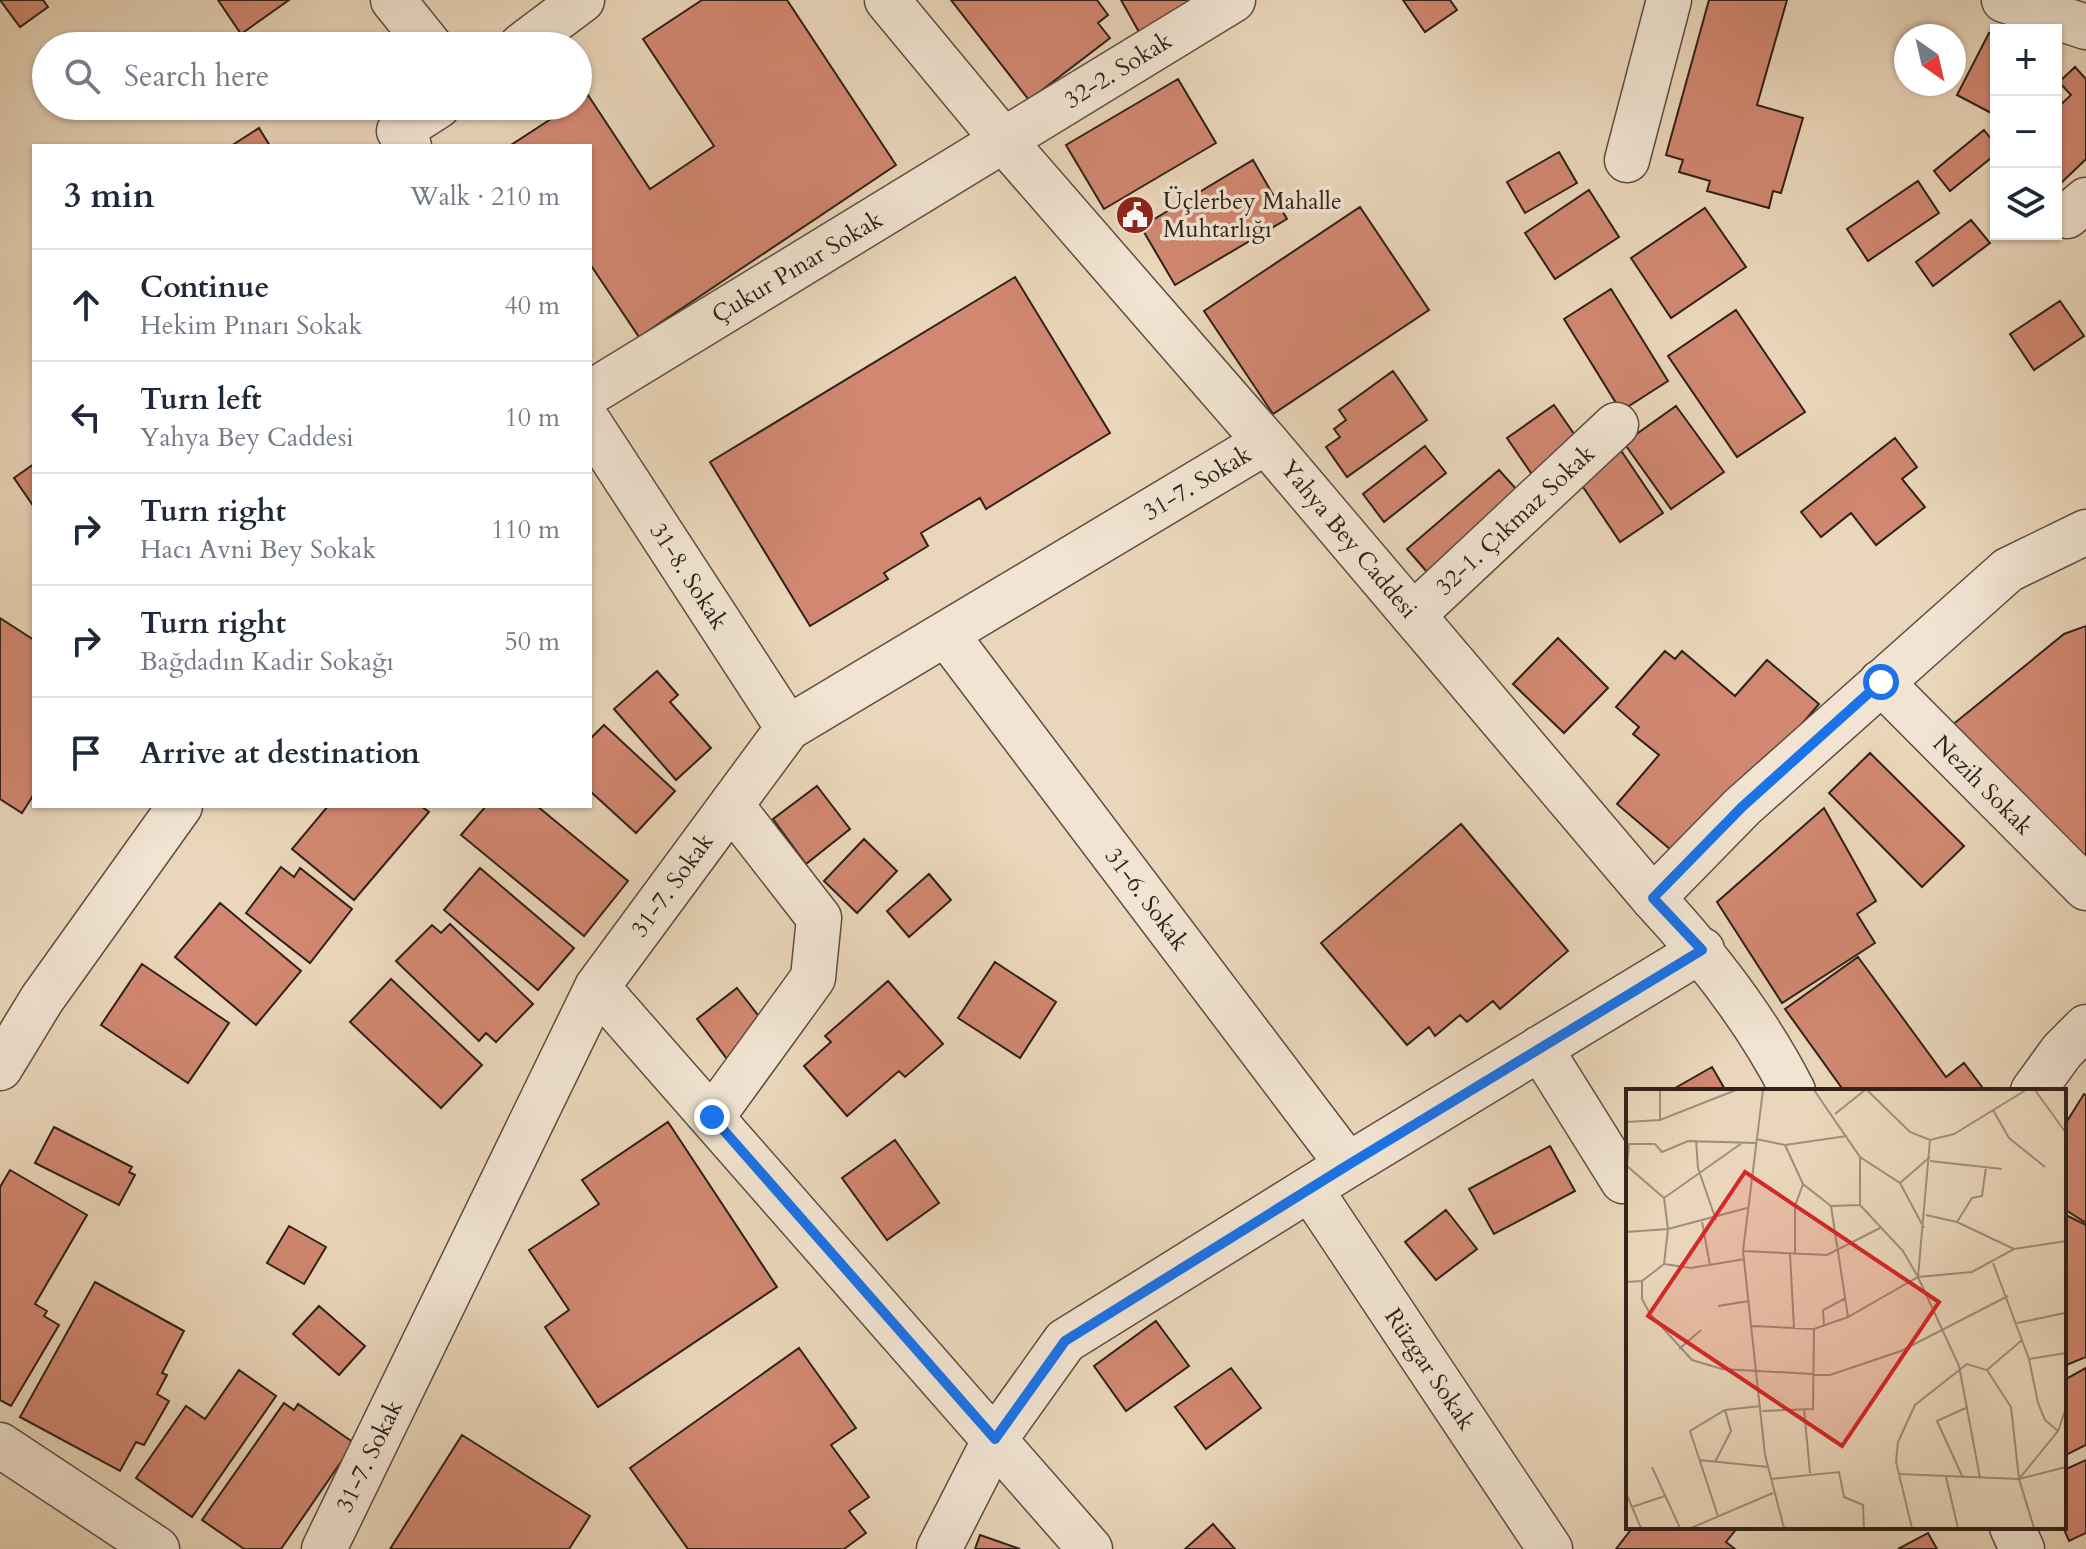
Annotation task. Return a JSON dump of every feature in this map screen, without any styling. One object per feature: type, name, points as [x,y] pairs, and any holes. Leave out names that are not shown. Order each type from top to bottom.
[{"type":"street","points":[[393,0],[419,32]]},
{"type":"street","points":[[540,32],[582,0]]},
{"type":"street","name":"Yahya Bey Caddesi","points":[[887,0],[1004,141],[1266,442],[1653,898],[1702,950],[1779,1064],[1792,1089]]},
{"type":"street","name":"32-2. Sokak","points":[[1004,141],[1233,0]]},
{"type":"street","points":[[1627,160],[1669,0]]},
{"type":"street","points":[[2004,0],[2086,27]]},
{"type":"street","points":[[408,144],[399,131],[416,120]]},
{"type":"street","name":"Çukur Pınar Sokak","points":[[592,392],[1004,141]]},
{"type":"street","name":"32-1. Çıkmaz Sokak","points":[[1413,615],[1616,425]]},
{"type":"street","name":"31-8. Sokak","points":[[592,427],[788,728]]},
{"type":"street","name":"31-7. Sokak","points":[[324,1549],[597,987],[788,728],[1266,442]]},
{"type":"street","points":[[1653,898],[1742,807],[2008,570],[2086,532]]},
{"type":"street","name":"31-6. Sokak","points":[[946,634],[1348,1165]]},
{"type":"street","name":"Nezih Sokak","points":[[1881,682],[2086,888]]},
{"type":"street","points":[[712,1117],[813,978],[819,918],[731,805]]},
{"type":"street","points":[[0,1068],[42,999],[179,808]]},
{"type":"street","points":[[939,1549],[995,1439],[1065,1341],[1702,950]]},
{"type":"street","points":[[597,987],[1090,1549]]},
{"type":"street","points":[[1540,1048],[1623,1181]]},
{"type":"street","points":[[2035,1089],[2078,1049]]},
{"type":"street","name":"Rüzgar Sokak","points":[[1310,1189],[1550,1549]]},
{"type":"street","points":[[0,1445],[157,1549]]},
{"type":"street","points":[[2013,1529],[2022,1549]]},
{"type":"building","points":[[0,0],[43,0],[48,7],[20,27]]},
{"type":"building","points":[[218,0],[289,0],[244,32],[240,32]]},
{"type":"building","points":[[702,0],[787,0],[896,165],[639,337],[592,267],[592,144],[513,144],[549,120],[592,120],[592,101],[650,189],[714,146],[643,39]]},
{"type":"building","points":[[951,0],[1097,0],[1108,15],[1098,23],[1110,38],[1029,100]]},
{"type":"building","points":[[1121,0],[1207,0],[1143,39]]},
{"type":"building","points":[[1403,0],[1450,0],[1457,10],[1425,32]]},
{"type":"building","points":[[1709,0],[1787,0],[1757,105],[1803,118],[1781,193],[1773,191],[1769,208],[1707,191],[1710,181],[1679,172],[1683,160],[1666,155]]},
{"type":"building","points":[[1990,33],[1990,112],[1959,96],[1966,96],[1966,78]]},
{"type":"building","points":[[2075,67],[2086,79],[2086,159],[2062,182],[2062,103],[2071,95],[2062,85],[2062,79]]},
{"type":"building","points":[[1178,79],[1216,143],[1104,209],[1066,145]]},
{"type":"building","points":[[259,128],[269,144],[234,144]]},
{"type":"building","points":[[1984,130],[1990,138],[1990,159],[1950,191],[1934,171]]},
{"type":"building","points":[[1559,152],[1577,183],[1525,213],[1507,182]]},
{"type":"building","points":[[1253,160],[1287,219],[1175,285],[1141,227]]},
{"type":"building","points":[[1918,181],[1939,213],[1868,261],[1847,229]]},
{"type":"building","points":[[1589,190],[1619,237],[1555,279],[1525,233]]},
{"type":"building","points":[[1360,207],[1429,310],[1273,414],[1204,311]]},
{"type":"building","points":[[1705,208],[1746,267],[1671,318],[1631,258]]},
{"type":"building","points":[[1971,220],[1990,243],[1933,286],[1916,262]]},
{"type":"building","points":[[1015,277],[1110,433],[986,509],[980,498],[921,533],[928,546],[884,573],[888,579],[810,626],[710,462]]},
{"type":"building","points":[[1611,289],[1668,381],[1621,411],[1564,319]]},
{"type":"building","points":[[2060,301],[2084,336],[2034,370],[2010,334]]},
{"type":"building","points":[[1736,310],[1805,412],[1737,457],[1668,356]]},
{"type":"building","points":[[1393,371],[1427,420],[1347,477],[1326,447],[1340,437],[1334,429],[1346,420],[1339,410]]},
{"type":"building","points":[[1554,405],[1581,444],[1533,476],[1507,438]]},
{"type":"building","points":[[1676,406],[1724,472],[1671,509],[1624,443]]},
{"type":"building","points":[[1895,438],[1917,467],[1902,479],[1925,507],[1876,545],[1851,513],[1821,537],[1801,512]]},
{"type":"building","points":[[1425,446],[1446,473],[1384,522],[1363,494]]},
{"type":"building","points":[[1618,446],[1663,513],[1620,542],[1575,475]]},
{"type":"building","points":[[32,465],[32,504],[14,478]]},
{"type":"building","points":[[1499,470],[1527,501],[1435,581],[1407,549]]},
{"type":"building","points":[[0,618],[32,639],[32,797],[22,813],[0,799]]},
{"type":"building","points":[[2086,626],[2086,860],[1951,726],[2064,634]]},
{"type":"building","points":[[1558,638],[1608,688],[1564,733],[1513,684]]},
{"type":"building","points":[[1665,651],[1675,659],[1682,651],[1735,696],[1767,660],[1819,704],[1684,861],[1617,804],[1659,755],[1633,734],[1639,727],[1616,707]]},
{"type":"building","points":[[657,671],[678,695],[670,702],[711,748],[676,780],[614,709]]},
{"type":"building","points":[[604,725],[675,791],[636,833],[592,793],[592,737]]},
{"type":"building","points":[[1870,753],[1964,846],[1922,887],[1829,793]]},
{"type":"building","points":[[817,786],[850,829],[806,864],[773,819]]},
{"type":"building","points":[[326,808],[424,808],[429,812],[354,900],[292,849]]},
{"type":"building","points":[[484,808],[539,808],[628,881],[584,936],[461,835]]},
{"type":"building","points":[[1824,808],[1876,901],[1857,914],[1875,943],[1782,1003],[1717,902]]},
{"type":"building","points":[[1461,824],[1568,951],[1500,1009],[1493,1001],[1467,1022],[1460,1015],[1435,1036],[1429,1027],[1407,1045],[1321,943]]},
{"type":"building","points":[[864,839],[897,871],[857,913],[824,881]]},
{"type":"building","points":[[281,867],[294,877],[300,868],[352,909],[310,963],[246,913]]},
{"type":"building","points":[[480,868],[574,948],[538,990],[444,910]]},
{"type":"building","points":[[929,874],[951,900],[909,937],[887,911]]},
{"type":"building","points":[[220,903],[301,971],[256,1025],[175,957]]},
{"type":"building","points":[[450,924],[533,1004],[496,1042],[486,1033],[479,1041],[396,961],[432,925],[441,933]]},
{"type":"building","points":[[1858,957],[1946,1077],[1964,1063],[1984,1089],[1843,1089],[1785,1009]]},
{"type":"building","points":[[995,962],[1056,1002],[1020,1058],[958,1018]]},
{"type":"building","points":[[142,964],[229,1023],[188,1083],[101,1025]]},
{"type":"building","points":[[391,979],[482,1065],[441,1108],[350,1022]]},
{"type":"building","points":[[888,981],[943,1044],[905,1077],[899,1071],[847,1116],[804,1066],[831,1042],[825,1036]]},
{"type":"building","points":[[737,988],[771,1032],[730,1063],[697,1019]]},
{"type":"building","points":[[1712,1067],[1725,1089],[1674,1089]]},
{"type":"building","points":[[2084,1094],[2086,1223],[2066,1210],[2066,1123]]},
{"type":"building","points":[[668,1122],[777,1287],[598,1407],[545,1327],[569,1310],[529,1250],[599,1204],[582,1180]]},
{"type":"building","points":[[54,1127],[132,1167],[129,1172],[135,1175],[119,1205],[35,1163]]},
{"type":"building","points":[[895,1140],[939,1203],[887,1240],[842,1178]]},
{"type":"building","points":[[1550,1146],[1575,1191],[1494,1234],[1469,1189]]},
{"type":"building","points":[[10,1170],[87,1215],[35,1304],[47,1311],[44,1316],[59,1325],[11,1406],[0,1400],[0,1187]]},
{"type":"building","points":[[1446,1210],[1477,1249],[1436,1280],[1405,1242]]},
{"type":"building","points":[[2066,1215],[2086,1225],[2086,1357],[2066,1365]]},
{"type":"building","points":[[289,1226],[326,1247],[304,1284],[267,1263]]},
{"type":"building","points":[[95,1282],[184,1331],[162,1373],[167,1375],[157,1394],[169,1401],[144,1445],[136,1442],[120,1471],[20,1417]]},
{"type":"building","points":[[319,1306],[365,1346],[339,1375],[293,1334]]},
{"type":"building","points":[[1156,1321],[1189,1366],[1126,1411],[1094,1366]]},
{"type":"building","points":[[799,1348],[856,1428],[831,1445],[869,1497],[849,1511],[866,1533],[844,1549],[688,1549],[630,1468]]},
{"type":"building","points":[[1231,1368],[1261,1408],[1206,1449],[1175,1407]]},
{"type":"building","points":[[2086,1368],[2086,1445],[2066,1455],[2066,1379]]},
{"type":"building","points":[[239,1370],[276,1396],[192,1517],[136,1478],[186,1406],[205,1419]]},
{"type":"building","points":[[284,1403],[294,1410],[298,1404],[354,1443],[281,1549],[244,1549],[202,1520]]},
{"type":"building","points":[[462,1435],[590,1516],[569,1549],[390,1549]]},
{"type":"building","points":[[2086,1460],[2086,1533],[2069,1541],[2064,1529],[2066,1469]]},
{"type":"building","points":[[1213,1524],[1235,1549],[1185,1549]]},
{"type":"building","points":[[1631,1529],[1736,1529],[1726,1542],[1735,1549],[1616,1549]]},
{"type":"building","points":[[1928,1533],[1937,1549],[1898,1549]]},
{"type":"building","points":[[980,1535],[1020,1549],[975,1549]]},
{"type":"place","name":"Üçlerbey Mahalle Muhtarlığı","points":[[1135,215]]},
{"type":"route","points":[[712,1117],[995,1439],[1065,1341],[1702,950],[1653,898],[1742,807],[1881,682]]}]
